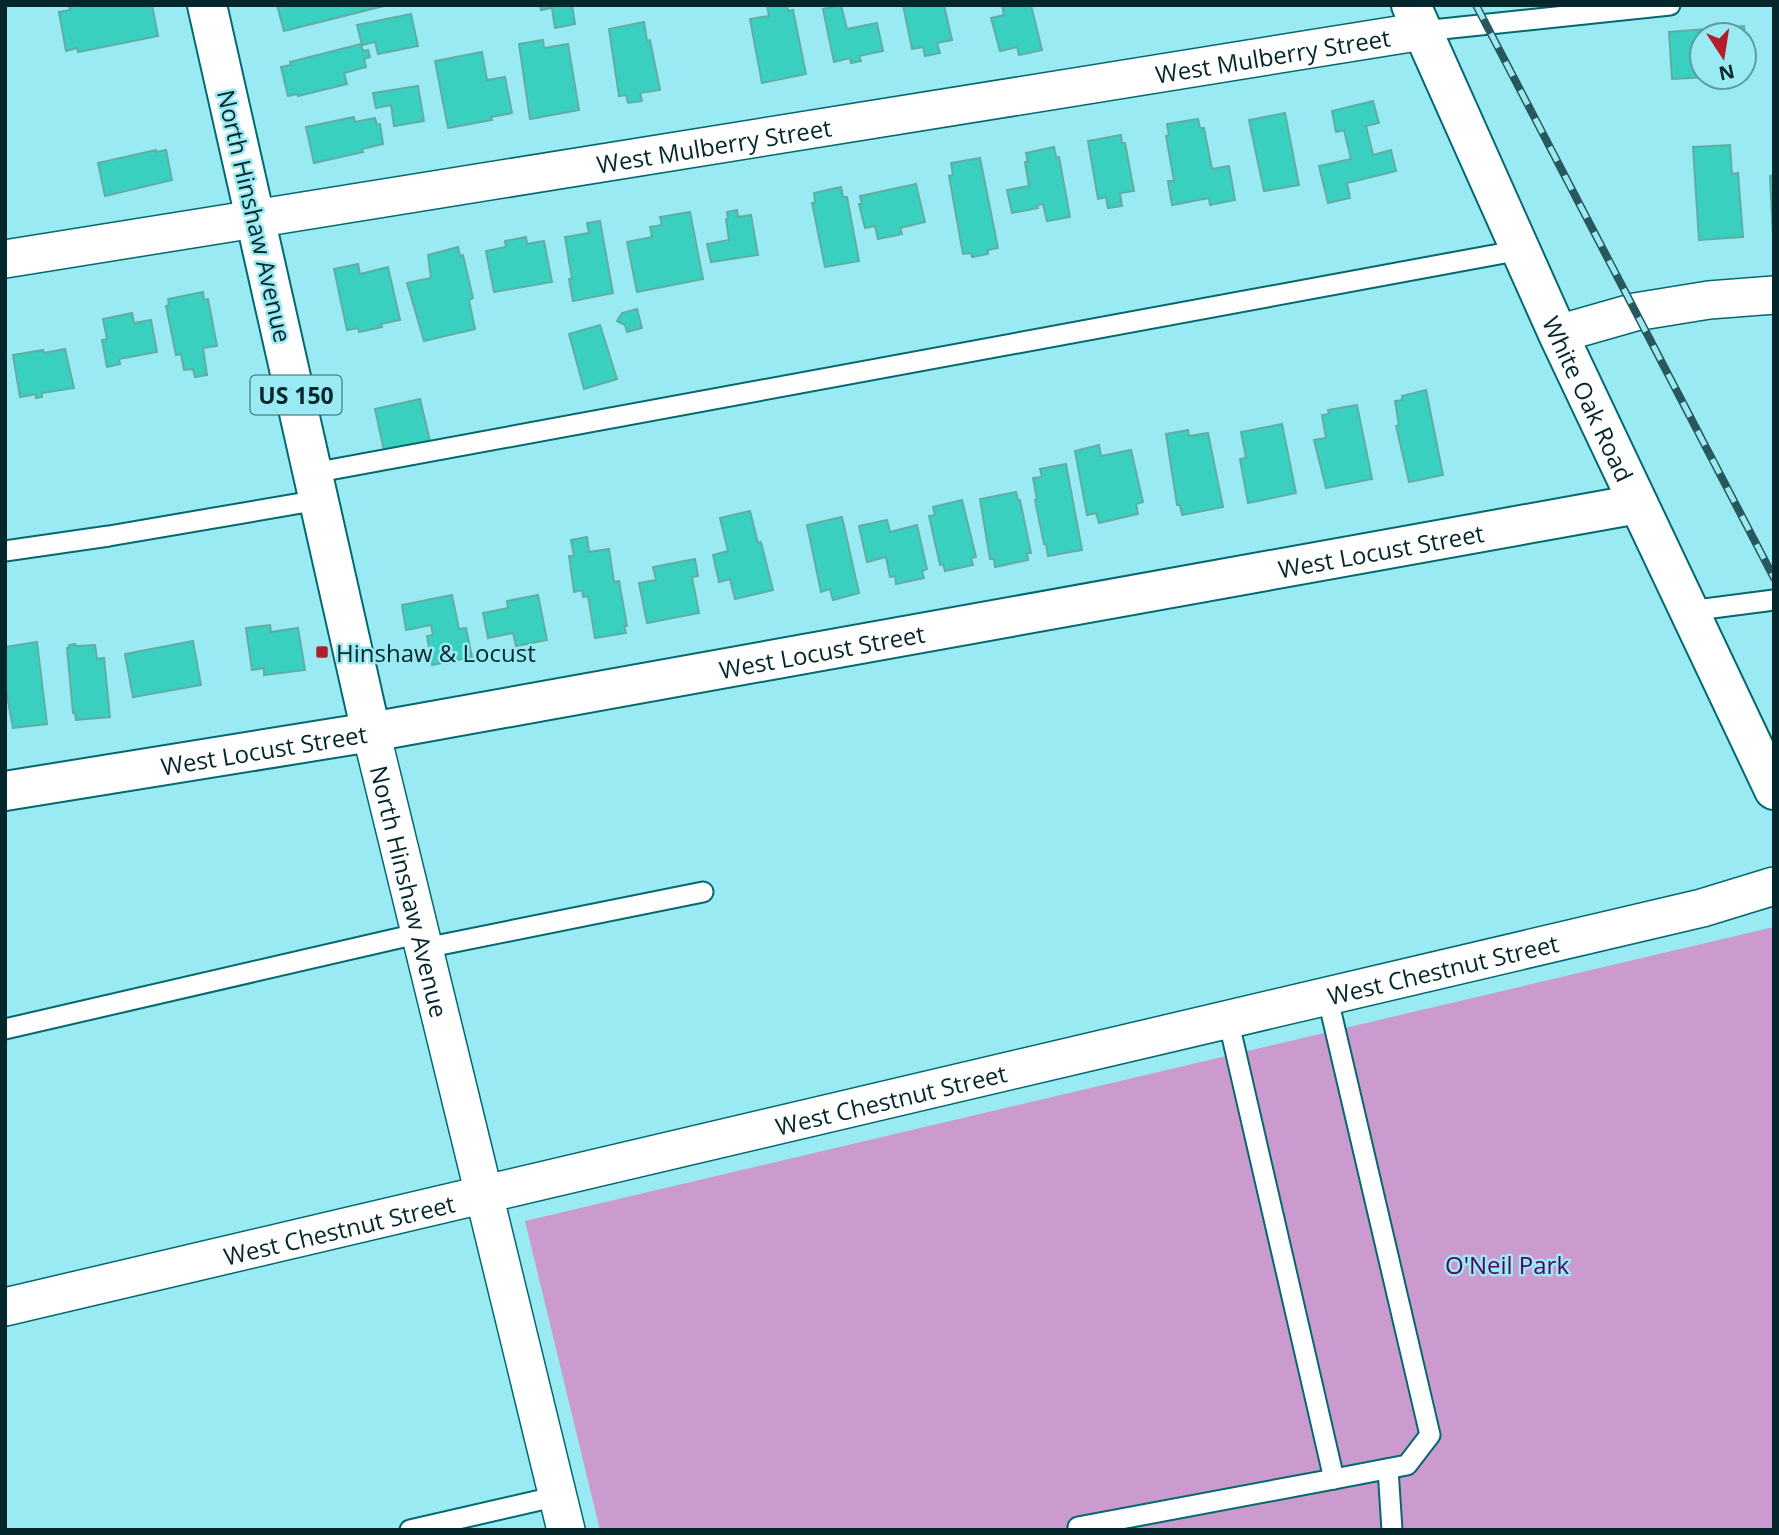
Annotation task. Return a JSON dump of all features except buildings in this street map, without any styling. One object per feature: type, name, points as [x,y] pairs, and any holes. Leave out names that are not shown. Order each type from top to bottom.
[{"type":"street","name":"North Hinshaw Avenue","points":[[207,5],[371,732],[562,1513]]},
{"type":"street","name":"West Mulberry Street","points":[[5,259],[257,220],[1417,18]]},
{"type":"street","name":"White Oak Road","points":[[1417,18],[1558,334],[1774,790]]},
{"type":"street","points":[[1558,334],[1635,312],[1709,300],[1774,295]]},
{"type":"street","name":"West Locust Street","points":[[5,791],[371,732],[1638,504]]},
{"type":"street","name":"West Chestnut Street","points":[[5,1307],[1702,908],[1774,886]]},
{"type":"lane","points":[[1417,18],[1486,26],[1670,5]]},
{"type":"lane","points":[[5,551],[122,534],[316,486],[1521,250]]},
{"type":"lane","points":[[1689,611],[1774,600]]},
{"type":"lane","points":[[5,1029],[423,940],[702,892]]},
{"type":"lane","points":[[1078,1530],[1078,1527],[1407,1465],[1430,1435],[1327,995]]},
{"type":"lane","points":[[1228,1019],[1334,1479]]},
{"type":"lane","points":[[1388,1469],[1392,1530]]},
{"type":"lane","points":[[410,1530],[562,1513]]},
{"type":"green space","name":"O'Neil Park","points":[[1774,927],[1774,1530],[600,1530],[525,1221]]},
{"type":"railway","points":[[1476,5],[1774,578]]},
{"type":"place","name":"Hinshaw & Locust","points":[[322,652]]}]
